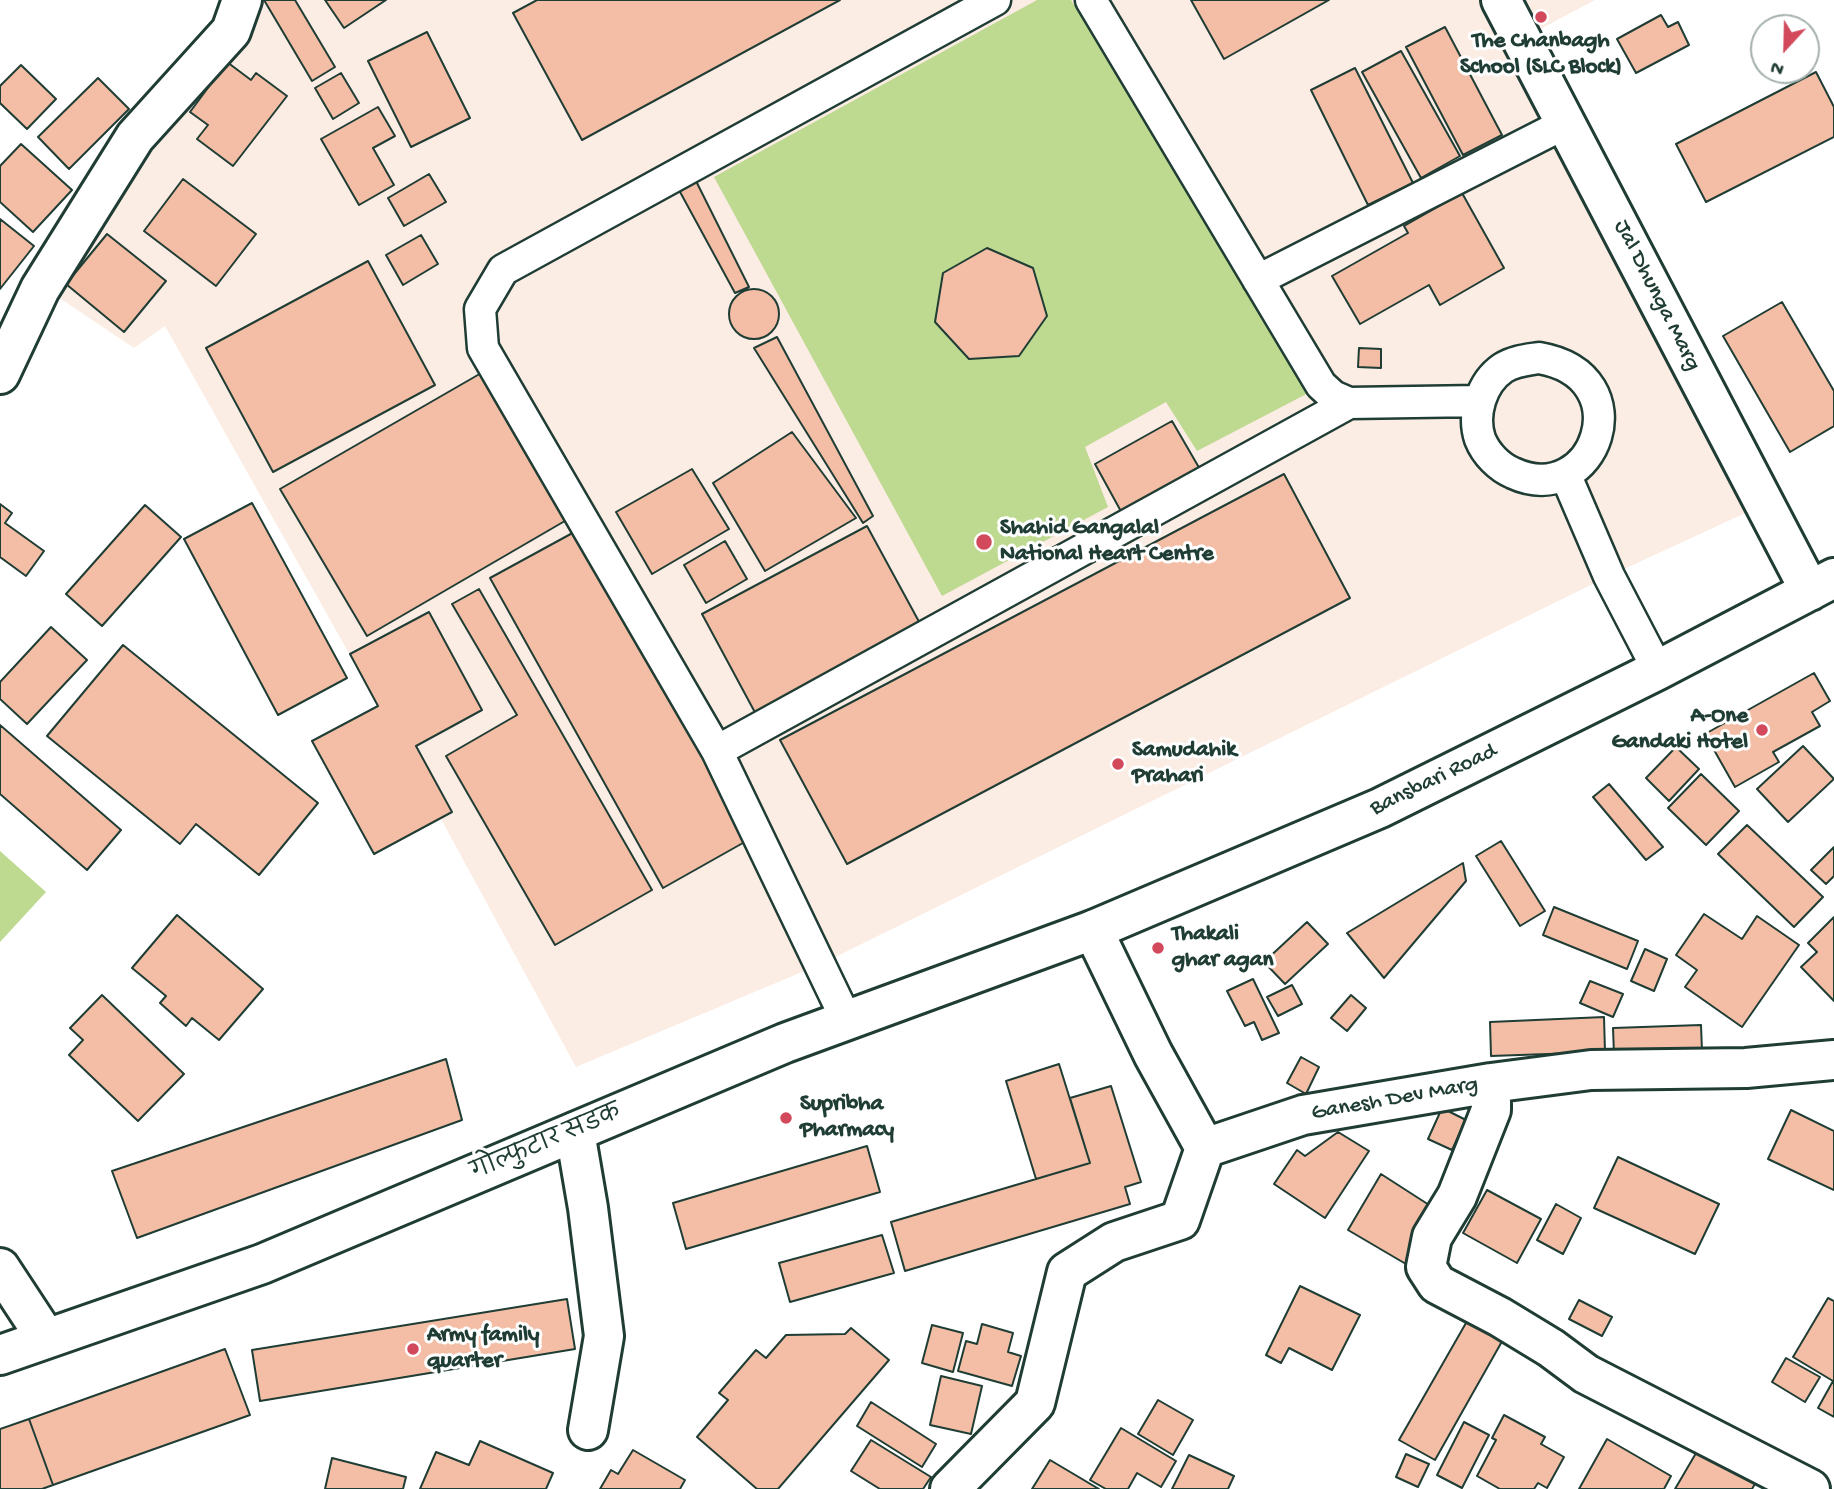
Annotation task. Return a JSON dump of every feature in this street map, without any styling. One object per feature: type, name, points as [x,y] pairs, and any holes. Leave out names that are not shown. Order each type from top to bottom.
[{"type":"street","points":[[0,374],[40,289],[135,137],[231,31],[242,0]]},
{"type":"street","name":"Jal Dhunga Marg","points":[[1501,0],[1566,123],[1822,585]]},
{"type":"street","name":"Bansbari Road","points":[[1093,930],[1380,808],[1822,585]]},
{"type":"street","points":[[950,1489],[1035,1403],[1067,1272],[1114,1242],[1180,1220],[1205,1148],[1153,1054],[1093,930]]},
{"type":"street","name":"गोल्फुटार सडक","points":[[0,1355],[262,1264],[846,1019],[1093,930]]},
{"type":"street","name":"Ganesh Dev Marg","points":[[1205,1148],[1303,1115],[1491,1083],[1591,1070],[1746,1068],[1834,1060]]},
{"type":"street","points":[[1491,1083],[1491,1111],[1457,1196],[1432,1237],[1426,1267],[1437,1284],[1510,1323],[1587,1374],[1810,1489]]},
{"type":"street","points":[[575,1132],[588,1208],[604,1336],[588,1430]]},
{"type":"street","points":[[0,1268],[46,1338]]},
{"type":"lane","points":[[846,1019],[717,751],[484,348],[481,309],[503,270],[995,0]]},
{"type":"lane","points":[[1091,0],[1321,385],[1333,396],[1349,403],[1479,401]]},
{"type":"lane","points":[[1258,280],[1566,123]]},
{"type":"lane","points":[[1539,358],[1558,361],[1575,370],[1588,384],[1597,401],[1600,420],[1597,438],[1588,454],[1566,476],[1541,480],[1522,478],[1505,470],[1491,457],[1480,440],[1477,420],[1479,401],[1489,383],[1502,369],[1520,361],[1539,358]]},
{"type":"lane","points":[[717,751],[1349,403]]},
{"type":"lane","points":[[1566,476],[1609,576],[1658,670]]},
{"type":"shaded area","name":"Shahid Gangalal National Heart Centre","points":[[254,0],[1490,0],[1754,509],[1609,576],[821,964],[576,1067],[441,819],[374,854],[312,741],[378,705],[165,326],[134,348],[52,293]]},
{"type":"shaded area","name":"The Chanbagh School (SLC Block)","points":[[1510,0],[1595,0],[1529,35]]},
{"type":"green space","points":[[1037,0],[1071,0],[1318,388],[1197,451],[1166,402],[1085,447],[1108,507],[942,596],[714,177]]},
{"type":"green space","points":[[0,851],[46,892],[0,942]]},
{"type":"building","points":[[264,0],[295,0],[335,67],[312,81]]},
{"type":"building","points":[[325,0],[386,0],[344,28]]},
{"type":"building","points":[[537,0],[840,0],[582,140],[513,13]]},
{"type":"building","points":[[1191,0],[1329,0],[1224,59]]},
{"type":"building","points":[[1661,15],[1668,27],[1678,22],[1689,45],[1636,73],[1617,39]]},
{"type":"building","points":[[1445,27],[1502,135],[1463,155],[1406,47]]},
{"type":"building","points":[[427,32],[470,118],[411,147],[368,61]]},
{"type":"building","points":[[1401,51],[1460,156],[1421,178],[1362,72]]},
{"type":"building","points":[[227,62],[251,80],[256,73],[287,96],[233,166],[197,139],[208,125],[190,112]]},
{"type":"building","points":[[21,65],[56,99],[27,129],[0,103],[0,86]]},
{"type":"building","points":[[1355,68],[1413,183],[1368,205],[1311,90]]},
{"type":"building","points":[[341,73],[359,103],[333,119],[315,88]]},
{"type":"building","points":[[98,78],[129,109],[69,169],[38,137]]},
{"type":"building","points":[[1820,80],[1834,107],[1834,137],[1706,202],[1676,144],[1793,84],[1820,84]]},
{"type":"building","points":[[378,107],[395,136],[373,148],[394,185],[359,205],[321,139]]},
{"type":"building","points":[[21,144],[72,190],[33,232],[0,202],[0,166]]},
{"type":"building","points":[[691,171],[749,287],[735,293],[673,179]]},
{"type":"building","points":[[429,174],[446,202],[404,226],[388,198]]},
{"type":"building","points":[[183,179],[256,234],[216,286],[144,231]]},
{"type":"building","points":[[1462,193],[1504,268],[1440,305],[1429,285],[1360,324],[1332,276],[1408,233],[1404,226]]},
{"type":"building","points":[[0,219],[34,246],[0,289]]},
{"type":"building","points":[[107,234],[166,281],[124,332],[66,284]]},
{"type":"building","points":[[421,235],[438,264],[403,285],[386,255]]},
{"type":"building","points":[[987,248],[1033,268],[1047,316],[1019,356],[969,359],[935,322],[943,273]]},
{"type":"building","points":[[368,261],[435,385],[273,472],[206,348]]},
{"type":"building","points":[[754,289],[772,296],[779,314],[772,332],[754,339],[736,332],[729,314],[736,296]]},
{"type":"building","points":[[1782,302],[1834,391],[1834,426],[1790,452],[1723,336]]},
{"type":"building","points":[[777,337],[873,516],[863,523],[754,348]]},
{"type":"building","points":[[1359,348],[1381,349],[1381,368],[1358,367]]},
{"type":"building","points":[[483,372],[570,518],[367,636],[280,489]]},
{"type":"building","points":[[1172,421],[1201,471],[1123,515],[1095,464]]},
{"type":"building","points":[[792,432],[856,518],[765,571],[713,483]]},
{"type":"building","points":[[692,469],[729,529],[652,574],[616,512]]},
{"type":"building","points":[[1284,474],[1350,598],[847,864],[780,740]]},
{"type":"building","points":[[252,503],[347,678],[278,715],[184,539]]},
{"type":"building","points":[[0,504],[12,513],[5,523],[44,551],[26,576],[0,557]]},
{"type":"building","points":[[145,505],[181,537],[102,626],[66,594]]},
{"type":"building","points":[[867,526],[923,629],[758,718],[702,614]]},
{"type":"building","points":[[578,530],[750,839],[663,888],[490,578]]},
{"type":"building","points":[[725,541],[747,579],[706,603],[684,565]]},
{"type":"building","points":[[479,589],[652,890],[555,945],[446,756],[517,715],[452,604]]},
{"type":"building","points":[[429,612],[482,710],[416,746],[452,812],[374,854],[312,741],[378,706],[350,654]]},
{"type":"building","points":[[51,627],[87,660],[27,724],[0,699],[0,682]]},
{"type":"building","points":[[123,645],[318,803],[259,875],[196,824],[180,844],[47,736]]},
{"type":"building","name":"A-One Gandaki Hotel","points":[[1814,673],[1830,701],[1812,712],[1820,726],[1773,752],[1779,762],[1735,787],[1705,734]]},
{"type":"building","points":[[0,725],[121,830],[87,870],[0,794]]},
{"type":"building","points":[[1803,746],[1834,779],[1788,822],[1757,789]]},
{"type":"building","points":[[1676,747],[1699,769],[1669,801],[1646,778]]},
{"type":"building","points":[[1701,774],[1739,811],[1706,845],[1668,808]]},
{"type":"building","points":[[1609,784],[1663,847],[1646,860],[1593,797]]},
{"type":"building","points":[[1747,825],[1823,897],[1794,927],[1718,854]]},
{"type":"building","points":[[1501,841],[1545,911],[1520,926],[1476,856]]},
{"type":"building","points":[[1834,847],[1834,876],[1826,884],[1811,870]]},
{"type":"building","points":[[1463,863],[1466,881],[1384,978],[1347,933]]},
{"type":"building","points":[[1554,907],[1638,941],[1627,969],[1543,935]]},
{"type":"building","points":[[1704,914],[1742,939],[1757,916],[1799,945],[1742,1027],[1685,987],[1697,970],[1676,955]]},
{"type":"building","points":[[177,915],[263,989],[219,1040],[192,1018],[186,1026],[160,1003],[166,996],[132,968]]},
{"type":"building","points":[[1834,917],[1834,1001],[1801,967],[1817,952],[1808,943]]},
{"type":"building","points":[[1307,922],[1328,944],[1285,984],[1264,962]]},
{"type":"building","points":[[1645,949],[1667,959],[1654,991],[1631,981]]},
{"type":"building","points":[[1253,979],[1279,1033],[1262,1040],[1254,1022],[1245,1026],[1227,991]]},
{"type":"building","points":[[1590,981],[1623,994],[1613,1017],[1580,1003]]},
{"type":"building","points":[[1292,985],[1302,1004],[1278,1016],[1267,997]]},
{"type":"building","points":[[102,995],[184,1074],[138,1121],[69,1055],[83,1040],[70,1028]]},
{"type":"building","points":[[1351,995],[1366,1008],[1347,1031],[1331,1018]]},
{"type":"building","points":[[1604,1017],[1605,1052],[1491,1056],[1490,1022]]},
{"type":"building","points":[[1701,1025],[1702,1051],[1614,1055],[1613,1028]]},
{"type":"building","points":[[1301,1057],[1319,1067],[1306,1094],[1287,1083]]},
{"type":"building","points":[[446,1059],[462,1120],[137,1238],[112,1171]]},
{"type":"building","points":[[1059,1064],[1090,1163],[1036,1179],[1006,1081]]},
{"type":"building","points":[[1111,1086],[1141,1182],[1125,1187],[1130,1204],[905,1271],[891,1222],[1090,1163],[1070,1098]]},
{"type":"building","points":[[1442,1108],[1466,1120],[1452,1150],[1428,1139]]},
{"type":"building","points":[[1791,1110],[1834,1131],[1834,1190],[1768,1159]]},
{"type":"building","points":[[1338,1132],[1369,1151],[1325,1218],[1274,1184],[1297,1150],[1305,1156]]},
{"type":"building","points":[[867,1146],[880,1192],[686,1249],[673,1203]]},
{"type":"building","points":[[1618,1157],[1719,1204],[1695,1254],[1594,1208]]},
{"type":"building","points":[[1381,1174],[1440,1212],[1411,1267],[1348,1230]]},
{"type":"building","points":[[1487,1190],[1541,1219],[1517,1263],[1463,1233]]},
{"type":"building","points":[[1556,1204],[1581,1218],[1563,1254],[1537,1240]]},
{"type":"building","points":[[882,1235],[894,1273],[790,1302],[779,1263]]},
{"type":"building","points":[[1300,1286],[1360,1315],[1332,1370],[1289,1348],[1281,1363],[1266,1355]]},
{"type":"building","points":[[1828,1298],[1834,1301],[1834,1417],[1818,1408],[1833,1381],[1793,1357]]},
{"type":"building","name":"Army family quarter","points":[[567,1299],[575,1349],[260,1401],[252,1350]]},
{"type":"building","points":[[1579,1300],[1612,1317],[1602,1336],[1569,1319]]},
{"type":"building","points":[[1474,1309],[1509,1329],[1435,1460],[1399,1440]]},
{"type":"building","points":[[982,1324],[1013,1333],[1008,1352],[1021,1356],[1012,1386],[958,1371],[966,1341],[977,1344]]},
{"type":"building","points":[[932,1325],[963,1333],[953,1372],[922,1363]]},
{"type":"building","points":[[851,1328],[889,1360],[778,1489],[757,1489],[697,1437],[728,1400],[719,1393],[756,1350],[766,1358],[786,1335],[845,1334]]},
{"type":"building","points":[[225,1349],[250,1415],[53,1485],[29,1419]]},
{"type":"building","points":[[1786,1358],[1820,1377],[1805,1402],[1772,1382]]},
{"type":"building","points":[[941,1376],[982,1386],[971,1434],[930,1425]]},
{"type":"building","points":[[1158,1400],[1193,1420],[1173,1455],[1138,1434]]},
{"type":"building","points":[[871,1402],[936,1444],[922,1467],[857,1426]]},
{"type":"building","points":[[1504,1415],[1545,1437],[1541,1444],[1564,1457],[1547,1488],[1538,1483],[1534,1489],[1500,1489],[1477,1476],[1496,1440],[1492,1438]]},
{"type":"building","points":[[29,1419],[53,1485],[42,1489],[0,1489],[0,1429]]},
{"type":"building","points":[[1464,1422],[1489,1435],[1462,1488],[1437,1475]]},
{"type":"building","points":[[1121,1428],[1176,1461],[1161,1487],[1137,1473],[1128,1489],[1106,1489],[1090,1480]]},
{"type":"building","points":[[1607,1439],[1671,1476],[1664,1489],[1579,1489]]},
{"type":"building","points":[[871,1440],[931,1477],[923,1489],[880,1489],[851,1471]]},
{"type":"building","points":[[480,1441],[553,1473],[546,1489],[420,1489],[436,1452],[469,1465]]},
{"type":"building","points":[[1699,1448],[1756,1482],[1752,1489],[1675,1489]]},
{"type":"building","points":[[633,1450],[685,1480],[680,1489],[600,1489],[611,1470],[618,1474]]},
{"type":"building","points":[[1406,1454],[1429,1464],[1418,1487],[1396,1477]]},
{"type":"building","points":[[1189,1455],[1234,1476],[1228,1489],[1172,1489]]},
{"type":"building","points":[[332,1458],[406,1477],[403,1489],[325,1489]]},
{"type":"building","points":[[1050,1460],[1099,1489],[1032,1489]]},
{"type":"place","name":"The Chanbagh School (SLC Block)","points":[[1541,17]]},
{"type":"place","name":"Shahid Gangalal National Heart Centre","points":[[984,542]]},
{"type":"place","name":"A-One Gandaki Hotel","points":[[1762,730]]},
{"type":"place","name":"Samudahik Prahari","points":[[1118,764]]},
{"type":"place","name":"Thakali ghar agan","points":[[1158,948]]},
{"type":"place","name":"Supribha Pharmacy","points":[[786,1118]]},
{"type":"place","name":"Army family quarter","points":[[413,1349]]}]
